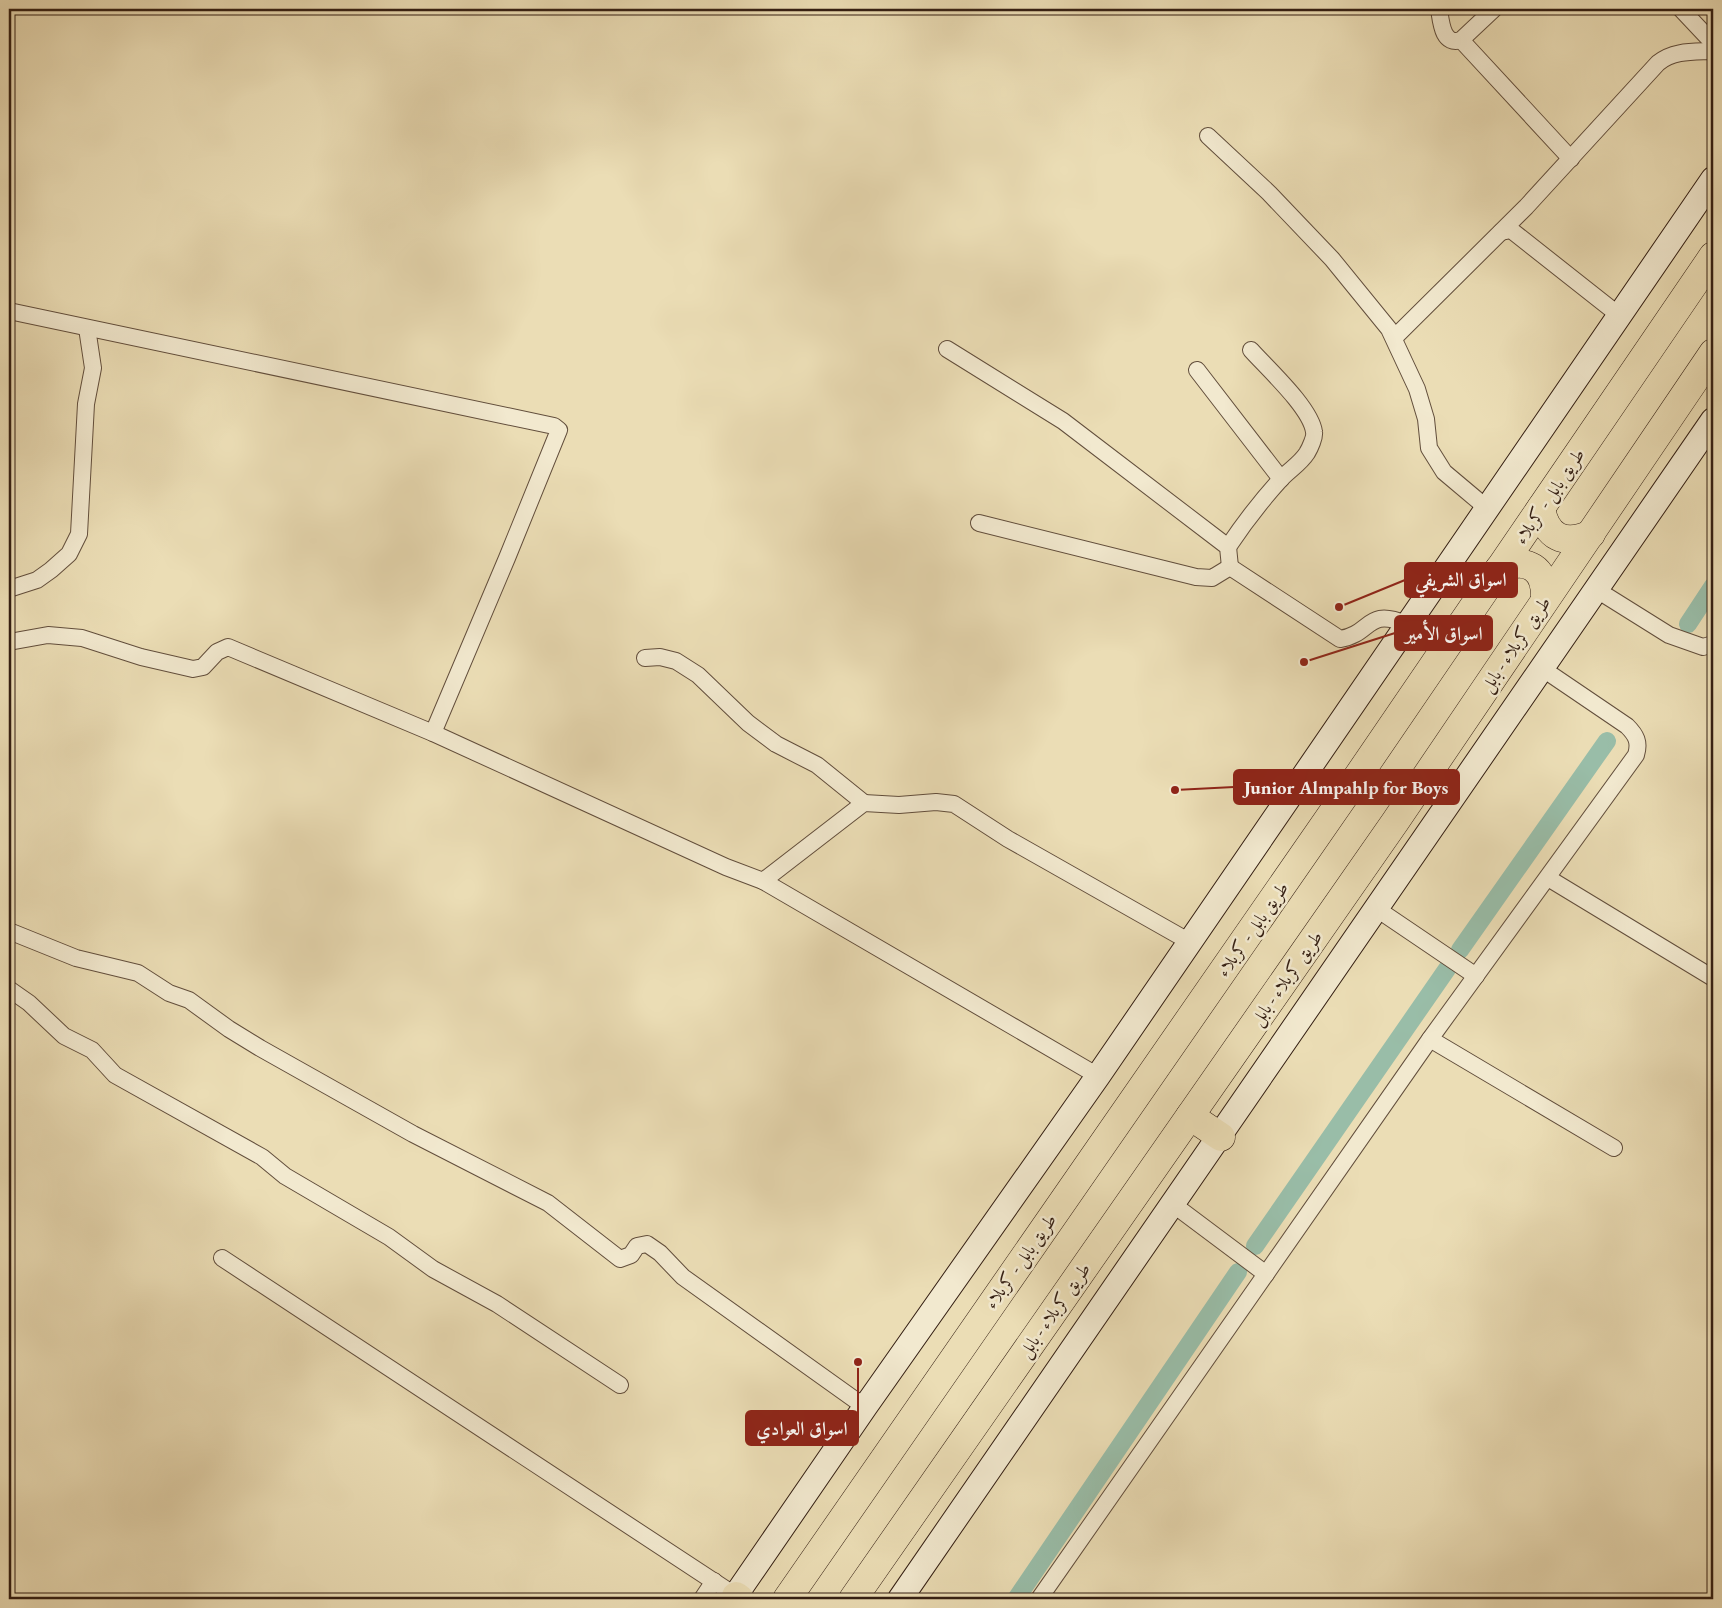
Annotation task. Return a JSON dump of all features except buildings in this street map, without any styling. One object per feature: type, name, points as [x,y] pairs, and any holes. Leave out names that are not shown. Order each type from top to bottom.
[{"type":"highway","name":"طريق بابل - كربلاء","points":[[787,1599],[1347,792],[1713,256]]},
{"type":"highway","name":"طريق كربلاء - بابل","points":[[853,1599],[1395,822],[1713,353]]},
{"type":"highway","points":[[1541,508],[1543,522],[1552,533],[1564,540],[1578,540],[1590,534]]},
{"type":"highway","points":[[1499,569],[1512,563],[1526,564],[1539,572],[1546,585],[1545,600]]},
{"type":"highway","points":[[1190,1116],[1221,1137]]},
{"type":"main road","points":[[731,1594],[1098,1076],[1406,624],[1488,509],[1713,179]]},
{"type":"main road","points":[[900,1599],[1221,1137],[1597,590],[1709,433]]},
{"type":"street","points":[[1439,9],[1443,32],[1448,38],[1456,41],[1461,40],[1494,9]]},
{"type":"street","points":[[1681,9],[1713,43]]},
{"type":"street","points":[[1461,40],[1570,159]]},
{"type":"street","points":[[1394,338],[1501,232],[1664,58],[1682,52],[1713,50]]},
{"type":"street","points":[[1208,136],[1269,193],[1332,259],[1389,329],[1417,389],[1426,419],[1429,448],[1444,472],[1488,509]]},
{"type":"street","points":[[1501,232],[1511,230],[1620,316]]},
{"type":"street","points":[[9,312],[554,426],[559,430],[511,550],[433,733]]},
{"type":"street","points":[[9,589],[37,580],[51,570],[69,554],[79,534],[86,404],[93,368],[87,328]]},
{"type":"street","points":[[947,349],[1063,421],[1228,547]]},
{"type":"street","points":[[1230,567],[1228,547],[1250,514],[1281,479],[1301,462],[1308,451],[1315,433],[1309,419],[1294,397],[1251,350]]},
{"type":"street","points":[[1197,370],[1281,479]]},
{"type":"street","points":[[979,524],[1196,577],[1212,578],[1230,567]]},
{"type":"street","points":[[1230,567],[1340,639],[1351,637],[1374,619],[1391,618],[1406,624]]},
{"type":"street","points":[[1597,590],[1669,635],[1702,647],[1713,644]]},
{"type":"street","points":[[9,642],[48,635],[82,638],[141,657],[193,669],[202,667],[218,652],[228,647],[433,733],[726,867],[763,881],[1098,1076]]},
{"type":"street","points":[[645,658],[660,657],[676,661],[698,675],[748,723],[776,744],[817,765],[864,803],[899,805],[922,801],[954,804],[1008,839],[1190,942]]},
{"type":"street","points":[[1039,1599],[1430,1039],[1629,768],[1636,755],[1638,742],[1635,734],[1627,726],[1543,669]]},
{"type":"street","points":[[763,881],[864,803]]},
{"type":"street","points":[[1548,878],[1713,978]]},
{"type":"street","points":[[1377,909],[1476,976]]},
{"type":"street","points":[[9,931],[76,958],[138,974],[169,993],[189,1000],[229,1029],[260,1048],[413,1134],[548,1203],[620,1259],[631,1255],[637,1246],[648,1244],[660,1253],[683,1277],[865,1407]]},
{"type":"street","points":[[9,989],[29,1003],[64,1036],[92,1050],[116,1075],[262,1157],[285,1176],[389,1237],[433,1269],[497,1304],[620,1385]]},
{"type":"street","points":[[1430,1039],[1614,1148]]},
{"type":"street","points":[[1174,1205],[1266,1274]]},
{"type":"street","points":[[222,1258],[731,1594]]},
{"type":"street","points":[[702,1599],[731,1594]]},
{"type":"waterway","points":[[1688,624],[1713,586]]},
{"type":"waterway","points":[[1460,950],[1607,741]]},
{"type":"waterway","points":[[1255,1246],[1447,969]]},
{"type":"waterway","points":[[1016,1599],[1238,1272]]},
{"type":"place","name":"اسواق الشريفي","points":[[1339,607]]},
{"type":"place","name":"اسواق الأمير","points":[[1304,662]]},
{"type":"place","name":"Junior Almpahlp for Boys","points":[[1175,790]]},
{"type":"place","name":"اسواق العوادي","points":[[858,1362]]}]
